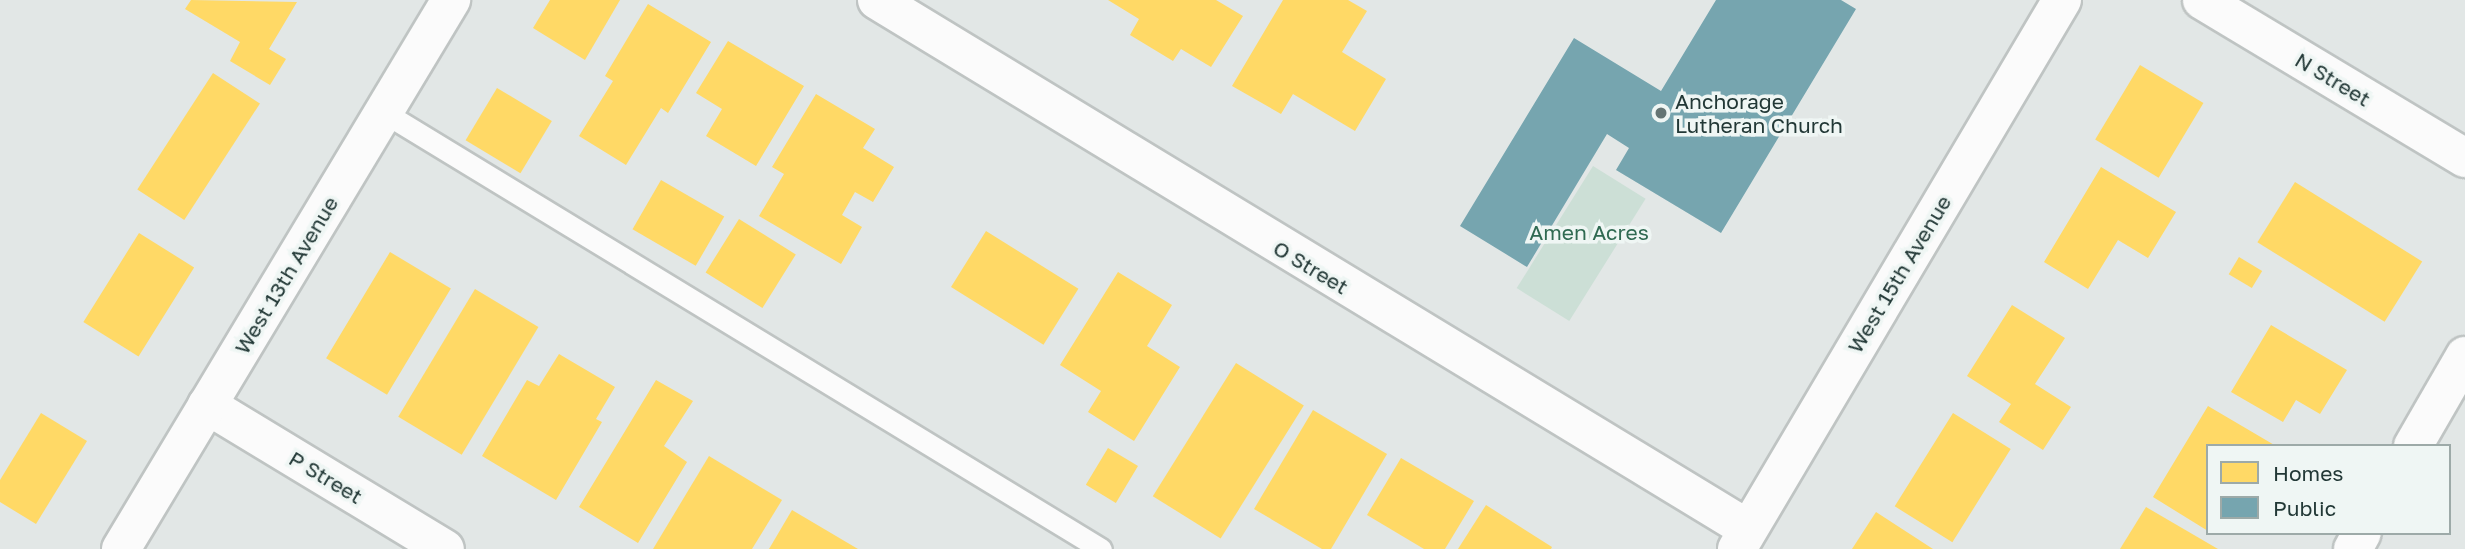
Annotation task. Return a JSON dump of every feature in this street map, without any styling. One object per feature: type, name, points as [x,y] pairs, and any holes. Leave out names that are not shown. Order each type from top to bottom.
[{"type":"street","name":"West 13th Avenue","points":[[121,549],[451,0]]},
{"type":"street","name":"O Street","points":[[877,0],[1742,539]]},
{"type":"street","name":"West 15th Avenue","points":[[1742,539],[2062,0]]},
{"type":"street","name":"N Street","points":[[2202,0],[2465,158]]},
{"type":"street","points":[[2414,444],[2465,356]]},
{"type":"street","name":"P Street","points":[[207,405],[445,549]]},
{"type":"lane","points":[[385,113],[1101,549]]},
{"type":"green space","name":"Amen Acres","points":[[1593,166],[1646,199],[1569,321],[1517,288]]},
{"type":"building: Homes","points":[[191,0],[297,2],[269,49],[286,59],[270,85],[230,61],[240,42],[185,9]]},
{"type":"building: Homes","points":[[550,0],[620,0],[585,60],[533,28]]},
{"type":"building: Homes","points":[[1108,0],[1216,0],[1243,16],[1211,67],[1181,49],[1173,61],[1130,35],[1139,19]]},
{"type":"building: Homes","points":[[1283,0],[1348,0],[1367,11],[1342,52],[1386,79],[1355,131],[1293,94],[1281,114],[1232,86]]},
{"type":"building: Homes","points":[[648,4],[711,42],[668,113],[661,108],[626,165],[579,136],[613,81],[605,76]]},
{"type":"building: Homes","points":[[728,41],[804,86],[756,166],[706,136],[722,109],[696,93]]},
{"type":"building: Homes","points":[[2140,65],[2203,103],[2159,178],[2095,140]]},
{"type":"building: Homes","points":[[213,73],[260,103],[184,220],[137,190]]},
{"type":"building: Homes","points":[[497,88],[552,121],[520,173],[466,140]]},
{"type":"building: Homes","points":[[816,94],[875,129],[863,148],[894,167],[873,202],[855,192],[842,215],[862,227],[841,264],[759,216],[784,174],[772,167]]},
{"type":"building: Homes","points":[[2101,167],[2176,212],[2148,258],[2118,240],[2088,289],[2044,262]]},
{"type":"building: Homes","points":[[661,180],[724,217],[696,266],[632,229]]},
{"type":"building: Homes","points":[[2295,182],[2422,261],[2385,322],[2257,242]]},
{"type":"building: Homes","points":[[739,219],[796,255],[762,308],[706,272]]},
{"type":"building: Homes","points":[[986,231],[1078,289],[1043,345],[951,287]]},
{"type":"building: Homes","points":[[139,233],[194,267],[138,356],[83,322]]},
{"type":"building: Homes","points":[[390,252],[451,289],[387,395],[326,358]]},
{"type":"building: Homes","points":[[2239,257],[2262,271],[2252,288],[2229,274]]},
{"type":"building: Homes","points":[[1118,272],[1172,305],[1147,346],[1180,367],[1134,441],[1088,412],[1101,391],[1060,365]]},
{"type":"building: Homes","points":[[475,289],[538,327],[462,455],[398,417]]},
{"type":"building: Homes","points":[[2012,305],[2065,338],[2035,384],[2071,407],[2043,450],[1999,422],[2011,404],[1967,376]]},
{"type":"building: Homes","points":[[2271,325],[2347,370],[2320,414],[2296,400],[2283,422],[2231,392]]},
{"type":"building: Homes","points":[[559,354],[615,387],[596,419],[602,422],[556,500],[482,456],[527,380],[539,386]]},
{"type":"building: Homes","points":[[1236,363],[1304,405],[1221,539],[1153,496]]},
{"type":"building: Homes","points":[[656,380],[693,401],[664,446],[687,462],[638,543],[579,507]]},
{"type":"building: Homes","points":[[2208,406],[2273,444],[2206,444],[2206,530],[2153,497]]},
{"type":"building: Homes","points":[[1313,410],[1387,454],[1331,549],[1322,549],[1254,509]]},
{"type":"building: Homes","points":[[41,413],[87,441],[36,524],[0,502],[0,480]]},
{"type":"building: Homes","points":[[1953,413],[2011,449],[1952,542],[1895,506]]},
{"type":"building: Homes","points":[[1108,448],[1138,466],[1116,503],[1086,485]]},
{"type":"building: Homes","points":[[709,456],[782,500],[752,549],[653,549]]},
{"type":"building: Homes","points":[[1401,458],[1474,501],[1445,549],[1424,549],[1367,515]]},
{"type":"building: Homes","points":[[1486,505],[1552,547],[1551,549],[1458,549]]},
{"type":"building: Homes","points":[[2146,507],[2218,549],[2120,549]]},
{"type":"building: Homes","points":[[792,510],[858,549],[769,549]]},
{"type":"building: Homes","points":[[1876,512],[1933,549],[1852,549]]},
{"type":"building: Public","name":"Anchorage Lutheran Church","points":[[1716,0],[1841,0],[1856,9],[1721,233],[1616,170],[1629,148],[1607,134],[1527,267],[1460,226],[1574,38],[1661,91]]},
{"type":"place","name":"Anchorage Lutheran Church","points":[[1661,113]]}]
